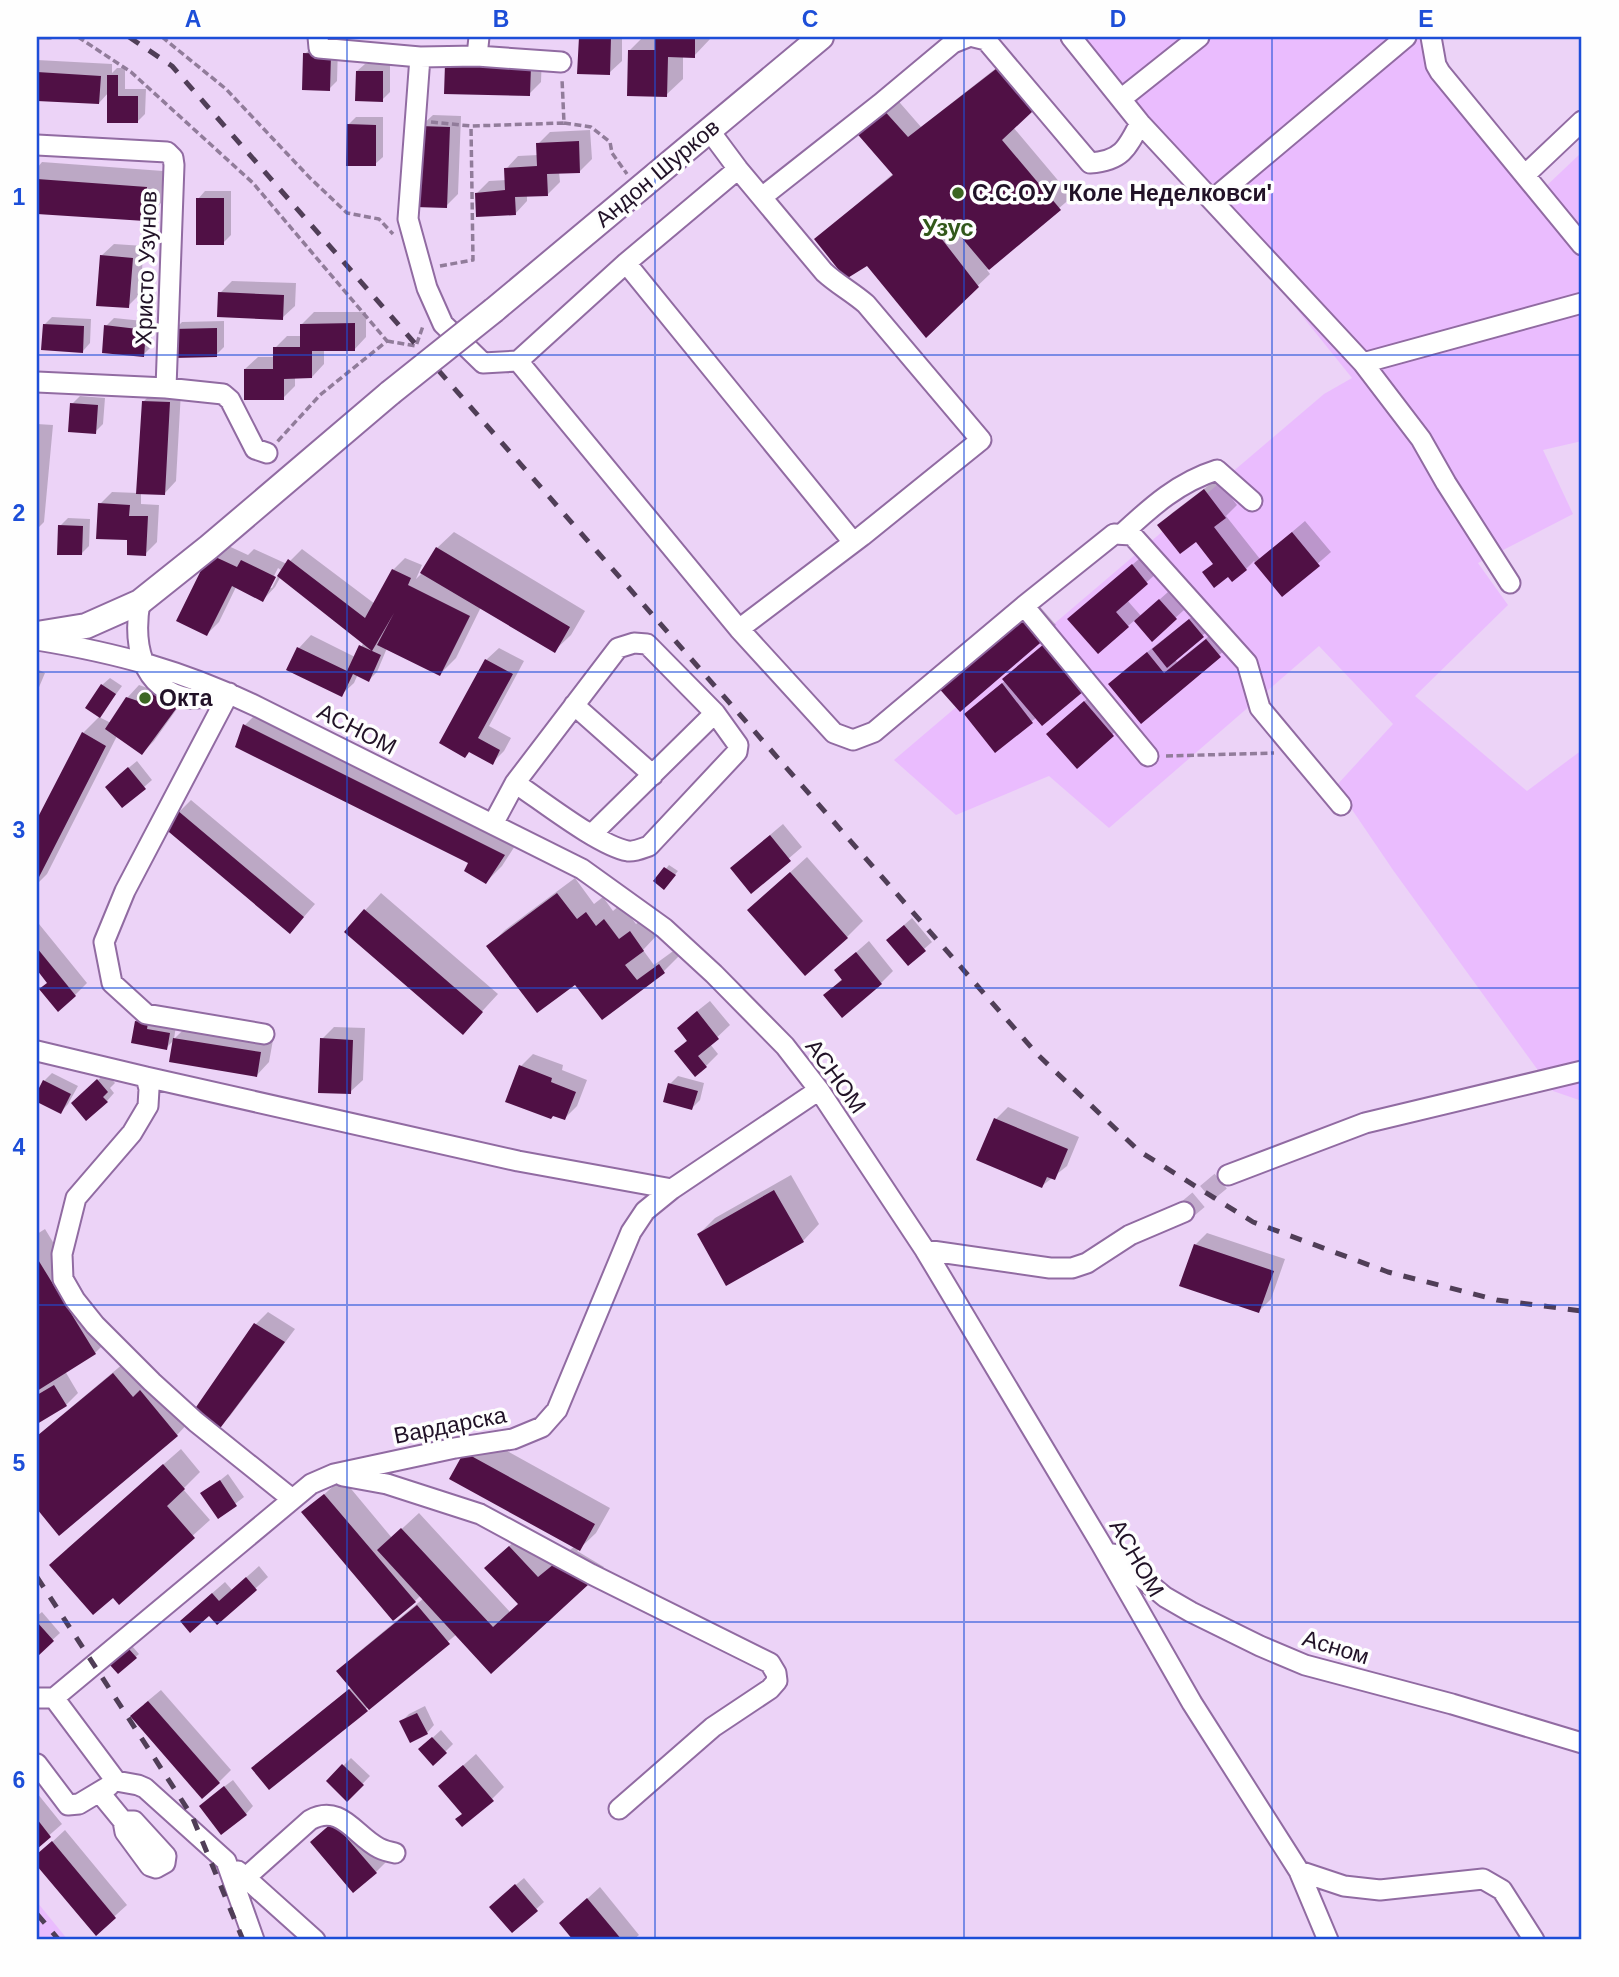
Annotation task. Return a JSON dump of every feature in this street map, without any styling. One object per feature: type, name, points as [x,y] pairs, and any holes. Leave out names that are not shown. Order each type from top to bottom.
[{"type":"main road","name":"Андон Шурков","points":[[37,635],[86,626],[140,602],[820,37]]},
{"type":"street","points":[[318,37],[319,48],[394,45],[420,57],[478,46],[561,62]]},
{"type":"street","points":[[762,197],[953,43],[968,37]]},
{"type":"street","points":[[974,37],[986,40],[1090,163],[1107,162],[1120,155],[1140,123]]},
{"type":"street","points":[[1071,37],[1140,123],[1363,363],[1420,439],[1510,583]]},
{"type":"street","points":[[1121,99],[1199,37]]},
{"type":"street","points":[[1212,200],[1406,37]]},
{"type":"street","points":[[1431,37],[1436,65],[1440,72],[1582,245]]},
{"type":"street","points":[[420,57],[408,219],[432,302],[443,324],[482,363],[519,361],[626,263],[738,169]]},
{"type":"street","points":[[1525,175],[1582,121]]},
{"type":"street","points":[[709,130],[824,272],[866,304],[981,440],[739,629]]},
{"type":"street","name":"Христо Узунов","points":[[37,145],[167,152],[173,158],[166,388]]},
{"type":"street","points":[[626,263],[853,542]]},
{"type":"street","points":[[1363,363],[1582,303]]},
{"type":"street","points":[[519,361],[739,629],[834,733],[853,740],[874,732],[1114,534],[1124,533],[1132,535],[1247,663],[1260,708],[1341,805]]},
{"type":"street","points":[[37,382],[166,388],[223,394],[230,400],[255,449],[267,453]]},
{"type":"street","points":[[1124,533],[1157,501],[1194,477],[1217,470],[1252,501]]},
{"type":"street","points":[[140,602],[136,620],[141,660]]},
{"type":"street","points":[[1024,606],[1148,756]]},
{"type":"street","name":"АСНОМ","points":[[37,640],[141,660],[229,693],[582,869],[664,928],[714,974],[785,1046],[819,1090],[925,1250],[1101,1544],[1192,1703],[1299,1871],[1328,1940]]},
{"type":"street","points":[[493,824],[514,783],[618,648],[634,643],[647,644],[715,713],[735,737],[738,745],[737,752],[649,846],[631,852],[592,834],[514,783]]},
{"type":"street","points":[[229,693],[125,891],[104,942],[112,983],[146,1014],[264,1034]]},
{"type":"street","points":[[574,705],[653,775]]},
{"type":"street","points":[[592,834],[715,713]]},
{"type":"street","points":[[37,1051],[518,1161],[671,1189]]},
{"type":"street","points":[[1228,1175],[1365,1123],[1582,1071]]},
{"type":"street","points":[[146,1077],[149,1089],[148,1106],[132,1133],[76,1198],[62,1254],[63,1279],[75,1300],[95,1325],[152,1382],[196,1422],[292,1499]]},
{"type":"street","name":"Вардарска","points":[[45,1698],[311,1484],[334,1474],[455,1448],[513,1439],[542,1427],[558,1410],[631,1232],[645,1211],[671,1189],[819,1090]]},
{"type":"street","points":[[925,1250],[1050,1268],[1072,1268],[1087,1263],[1130,1235],[1184,1212]]},
{"type":"street","points":[[334,1474],[387,1484],[480,1514],[591,1574],[770,1663],[776,1673],[776,1681],[770,1689],[713,1727],[619,1808]]},
{"type":"street","name":"Асном","points":[[1101,1544],[1166,1597],[1248,1641],[1293,1660],[1582,1743]]},
{"type":"street","points":[[45,1698],[116,1781],[138,1784],[145,1788],[315,1940]]},
{"type":"street","points":[[37,1764],[68,1805],[79,1804],[116,1781]]},
{"type":"street","points":[[100,1793],[123,1821]]},
{"type":"street","points":[[246,1878],[310,1820],[321,1814],[338,1817],[378,1848],[395,1853]]},
{"type":"street","points":[[226,1861],[254,1940]]},
{"type":"street","points":[[1299,1871],[1362,1890],[1483,1879],[1502,1889],[1534,1940]]},
{"type":"path","points":[[78,37],[131,72],[253,183],[387,341],[416,346],[432,302]]},
{"type":"path","points":[[162,37],[226,89],[347,213],[379,219],[397,239]]},
{"type":"path","points":[[561,62],[564,123]]},
{"type":"path","points":[[414,120],[471,125],[564,123],[591,127],[610,142],[612,153]]},
{"type":"path","points":[[424,269],[473,260],[471,125]]},
{"type":"path","points":[[267,453],[320,394],[387,341]]},
{"type":"path","points":[[1148,756],[1297,753]]},
{"type":"shaded area","points":[[1078,37],[1439,37],[1424,48],[1541,191],[1582,152],[1582,441],[1543,450],[1573,514],[1478,563],[1508,605],[1415,696],[1527,791],[1582,750],[1582,1098],[1579,1100],[1553,1091],[1393,870],[1336,786],[1393,724],[1319,646],[1109,828],[1049,776],[956,815],[894,760],[1324,394],[1352,378]]},
{"type":"shaded area","points":[[37,1902],[68,1940],[37,1940]]},
{"type":"building","points":[[579,37],[611,37],[610,75],[577,74]]},
{"type":"building","points":[[655,37],[695,37],[695,58],[668,57],[667,97],[627,96],[628,50],[655,50]]},
{"type":"building","points":[[303,53],[331,54],[330,91],[302,90]]},
{"type":"building","points":[[445,64],[531,65],[530,96],[444,94]]},
{"type":"building","name":"С.С.О.У 'Коле Неделковси'","points":[[996,69],[1033,111],[1002,140],[1061,210],[989,270],[945,218],[934,229],[979,287],[926,338],[867,266],[846,279],[814,239],[893,175],[853,129],[881,107],[908,137]]},
{"type":"building","points":[[356,71],[383,71],[383,102],[355,101]]},
{"type":"building","points":[[37,72],[101,76],[99,104],[37,101]]},
{"type":"building","points":[[107,75],[118,75],[118,96],[138,96],[138,123],[107,123]]},
{"type":"building","points":[[347,124],[376,125],[376,166],[346,166]]},
{"type":"building","points":[[419,126],[450,127],[447,208],[415,207]]},
{"type":"building","points":[[579,141],[580,173],[547,174],[548,196],[515,197],[516,215],[476,217],[475,193],[505,190],[504,168],[537,166],[536,143]]},
{"type":"building","points":[[37,179],[147,187],[145,221],[37,214]]},
{"type":"building","points":[[196,198],[224,198],[224,245],[196,245]]},
{"type":"building","points":[[100,255],[133,258],[129,308],[96,306]]},
{"type":"building","points":[[218,292],[284,295],[283,320],[217,317]]},
{"type":"building","points":[[355,323],[355,351],[312,351],[312,378],[284,379],[284,400],[244,400],[244,369],[273,369],[273,347],[300,347],[300,324]]},
{"type":"building","points":[[43,324],[84,326],[83,353],[41,350]]},
{"type":"building","points":[[104,325],[146,330],[144,357],[102,353]]},
{"type":"building","points":[[217,328],[217,357],[173,358],[173,329]]},
{"type":"building","points":[[142,401],[170,402],[165,495],[136,494]]},
{"type":"building","points":[[70,403],[98,405],[96,434],[68,432]]},
{"type":"building","points":[[1204,489],[1226,518],[1214,527],[1247,570],[1232,582],[1228,577],[1214,588],[1202,572],[1213,564],[1196,542],[1180,554],[1157,525]]},
{"type":"building","points":[[98,503],[130,505],[129,516],[148,516],[146,556],[127,555],[127,540],[96,539]]},
{"type":"building","points":[[58,525],[83,526],[82,555],[57,555]]},
{"type":"building","points":[[1292,532],[1320,566],[1282,597],[1254,563]]},
{"type":"building","points":[[436,547],[570,627],[555,653],[420,573]]},
{"type":"building","points":[[209,554],[237,567],[241,560],[276,577],[263,602],[232,586],[207,636],[176,621]]},
{"type":"building","points":[[288,559],[365,618],[392,569],[411,578],[408,585],[470,616],[440,676],[377,645],[394,613],[372,651],[277,576]]},
{"type":"building","points":[[1132,564],[1148,584],[1116,612],[1129,627],[1098,654],[1067,619]]},
{"type":"building","points":[[1159,599],[1177,619],[1152,642],[1134,621]]},
{"type":"building","points":[[1022,611],[1046,638],[960,712],[936,685]]},
{"type":"building","points":[[1189,619],[1204,637],[1167,668],[1152,649]]},
{"type":"building","points":[[1206,639],[1221,657],[1141,724],[1108,684],[1147,652],[1164,673]]},
{"type":"building","points":[[1044,644],[1084,691],[1042,726],[1002,679]]},
{"type":"building","points":[[359,645],[381,655],[369,682],[353,674],[342,697],[286,670],[297,647],[347,671]]},
{"type":"building","points":[[485,659],[513,674],[478,738],[500,750],[493,765],[469,752],[465,758],[439,743]]},
{"type":"building","points":[[1002,683],[1033,723],[995,753],[964,714]]},
{"type":"building","points":[[101,684],[116,694],[100,718],[85,708]]},
{"type":"building","points":[[152,688],[184,698],[142,755],[105,729],[126,697],[141,702]]},
{"type":"building","points":[[1084,701],[1114,736],[1077,769],[1046,734]]},
{"type":"building","points":[[243,724],[505,855],[486,884],[464,871],[468,863],[235,747]]},
{"type":"building","points":[[82,732],[106,746],[37,881],[37,819]]},
{"type":"building","points":[[128,767],[146,789],[122,808],[105,787]]},
{"type":"building","points":[[177,810],[304,917],[290,934],[163,827]]},
{"type":"building","points":[[770,835],[791,861],[751,894],[730,868]]},
{"type":"building","points":[[664,867],[676,875],[664,890],[653,881]]},
{"type":"building","points":[[790,872],[848,938],[805,976],[747,910]]},
{"type":"building","points":[[557,893],[577,919],[586,912],[596,926],[604,919],[619,939],[630,931],[644,951],[625,965],[637,980],[659,964],[665,973],[602,1020],[575,985],[537,1013],[486,946]]},
{"type":"building","points":[[364,909],[483,1012],[463,1035],[344,932]]},
{"type":"building","points":[[904,925],[926,951],[908,966],[886,940]]},
{"type":"building","points":[[37,948],[76,996],[58,1012],[39,989],[47,983],[37,970]]},
{"type":"building","points":[[856,952],[882,984],[842,1018],[823,995],[842,980],[834,970]]},
{"type":"building","points":[[697,1011],[719,1039],[698,1056],[707,1067],[695,1077],[674,1051],[687,1041],[677,1028]]},
{"type":"building","points":[[135,1021],[148,1023],[147,1029],[170,1033],[167,1050],[131,1043]]},
{"type":"building","points":[[173,1038],[261,1052],[257,1077],[169,1062]]},
{"type":"building","points":[[320,1038],[353,1040],[351,1094],[318,1093]]},
{"type":"building","points":[[519,1065],[552,1078],[551,1082],[576,1092],[565,1120],[553,1116],[551,1119],[505,1102]]},
{"type":"building","points":[[97,1079],[108,1092],[103,1097],[108,1102],[86,1121],[71,1103]]},
{"type":"building","points":[[43,1080],[71,1094],[61,1114],[37,1102],[37,1092]]},
{"type":"building","points":[[668,1083],[698,1091],[692,1110],[663,1102]]},
{"type":"building","points":[[994,1118],[1068,1149],[1055,1180],[1047,1177],[1042,1188],[976,1160]]},
{"type":"building","points":[[774,1190],[804,1242],[726,1286],[697,1234]]},
{"type":"building","points":[[1194,1244],[1274,1271],[1259,1313],[1179,1286]]},
{"type":"building","points":[[37,1258],[96,1354],[37,1391]]},
{"type":"building","points":[[254,1323],[285,1342],[218,1431],[192,1413]]},
{"type":"building","points":[[113,1373],[133,1397],[140,1390],[178,1436],[59,1536],[37,1509],[37,1436]]},
{"type":"building","points":[[54,1385],[67,1406],[37,1424],[37,1395]]},
{"type":"building","points":[[464,1452],[595,1524],[580,1551],[449,1479]]},
{"type":"building","points":[[163,1464],[185,1489],[167,1506],[195,1538],[119,1605],[113,1598],[93,1615],[49,1565]]},
{"type":"building","points":[[220,1480],[237,1506],[218,1519],[200,1493]]},
{"type":"building","points":[[324,1494],[416,1602],[393,1621],[301,1512]]},
{"type":"building","points":[[401,1528],[493,1627],[518,1604],[484,1568],[509,1546],[538,1577],[554,1564],[589,1584],[491,1674],[377,1550]]},
{"type":"building","points":[[246,1577],[257,1590],[217,1625],[209,1616],[190,1633],[180,1621],[212,1593],[219,1601]]},
{"type":"building","points":[[417,1605],[450,1644],[369,1710],[336,1671]]},
{"type":"building","points":[[37,1622],[54,1641],[37,1657]]},
{"type":"building","points":[[128,1648],[137,1658],[118,1674],[109,1664]]},
{"type":"building","points":[[349,1689],[368,1711],[269,1790],[251,1768]]},
{"type":"building","points":[[148,1701],[220,1783],[202,1799],[130,1716]]},
{"type":"building","points":[[417,1713],[428,1734],[410,1743],[399,1721]]},
{"type":"building","points":[[432,1737],[447,1753],[433,1766],[418,1749]]},
{"type":"building","points":[[342,1764],[364,1785],[347,1802],[326,1781]]},
{"type":"building","points":[[463,1765],[494,1801],[462,1827],[455,1819],[462,1814],[438,1786]]},
{"type":"building","points":[[224,1786],[247,1815],[221,1835],[199,1806]]},
{"type":"building","points":[[37,1819],[51,1837],[37,1849]]},
{"type":"building","points":[[333,1822],[377,1873],[353,1893],[310,1842]]},
{"type":"building","points":[[52,1841],[116,1918],[96,1936],[37,1866],[37,1854]]},
{"type":"building","points":[[515,1884],[538,1911],[512,1933],[489,1907]]},
{"type":"building","points":[[587,1898],[622,1940],[573,1940],[559,1923]]},
{"type":"tunnel","points":[[1184,1212],[1228,1175]]},
{"type":"railway","points":[[129,37],[172,66],[1037,1054],[1139,1151],[1253,1222],[1388,1272],[1497,1300],[1582,1311]]},
{"type":"railway","points":[[37,1577],[192,1816],[243,1940]]},
{"type":"railway","points":[[37,1914],[59,1940]]},
{"type":"place","name":"С.С.О.У 'Коле Неделковси'","points":[[958,193]]},
{"type":"place","name":"Окта","points":[[145,698]]},
{"type":"district","name":"Узус","points":[[948,227]]}]
